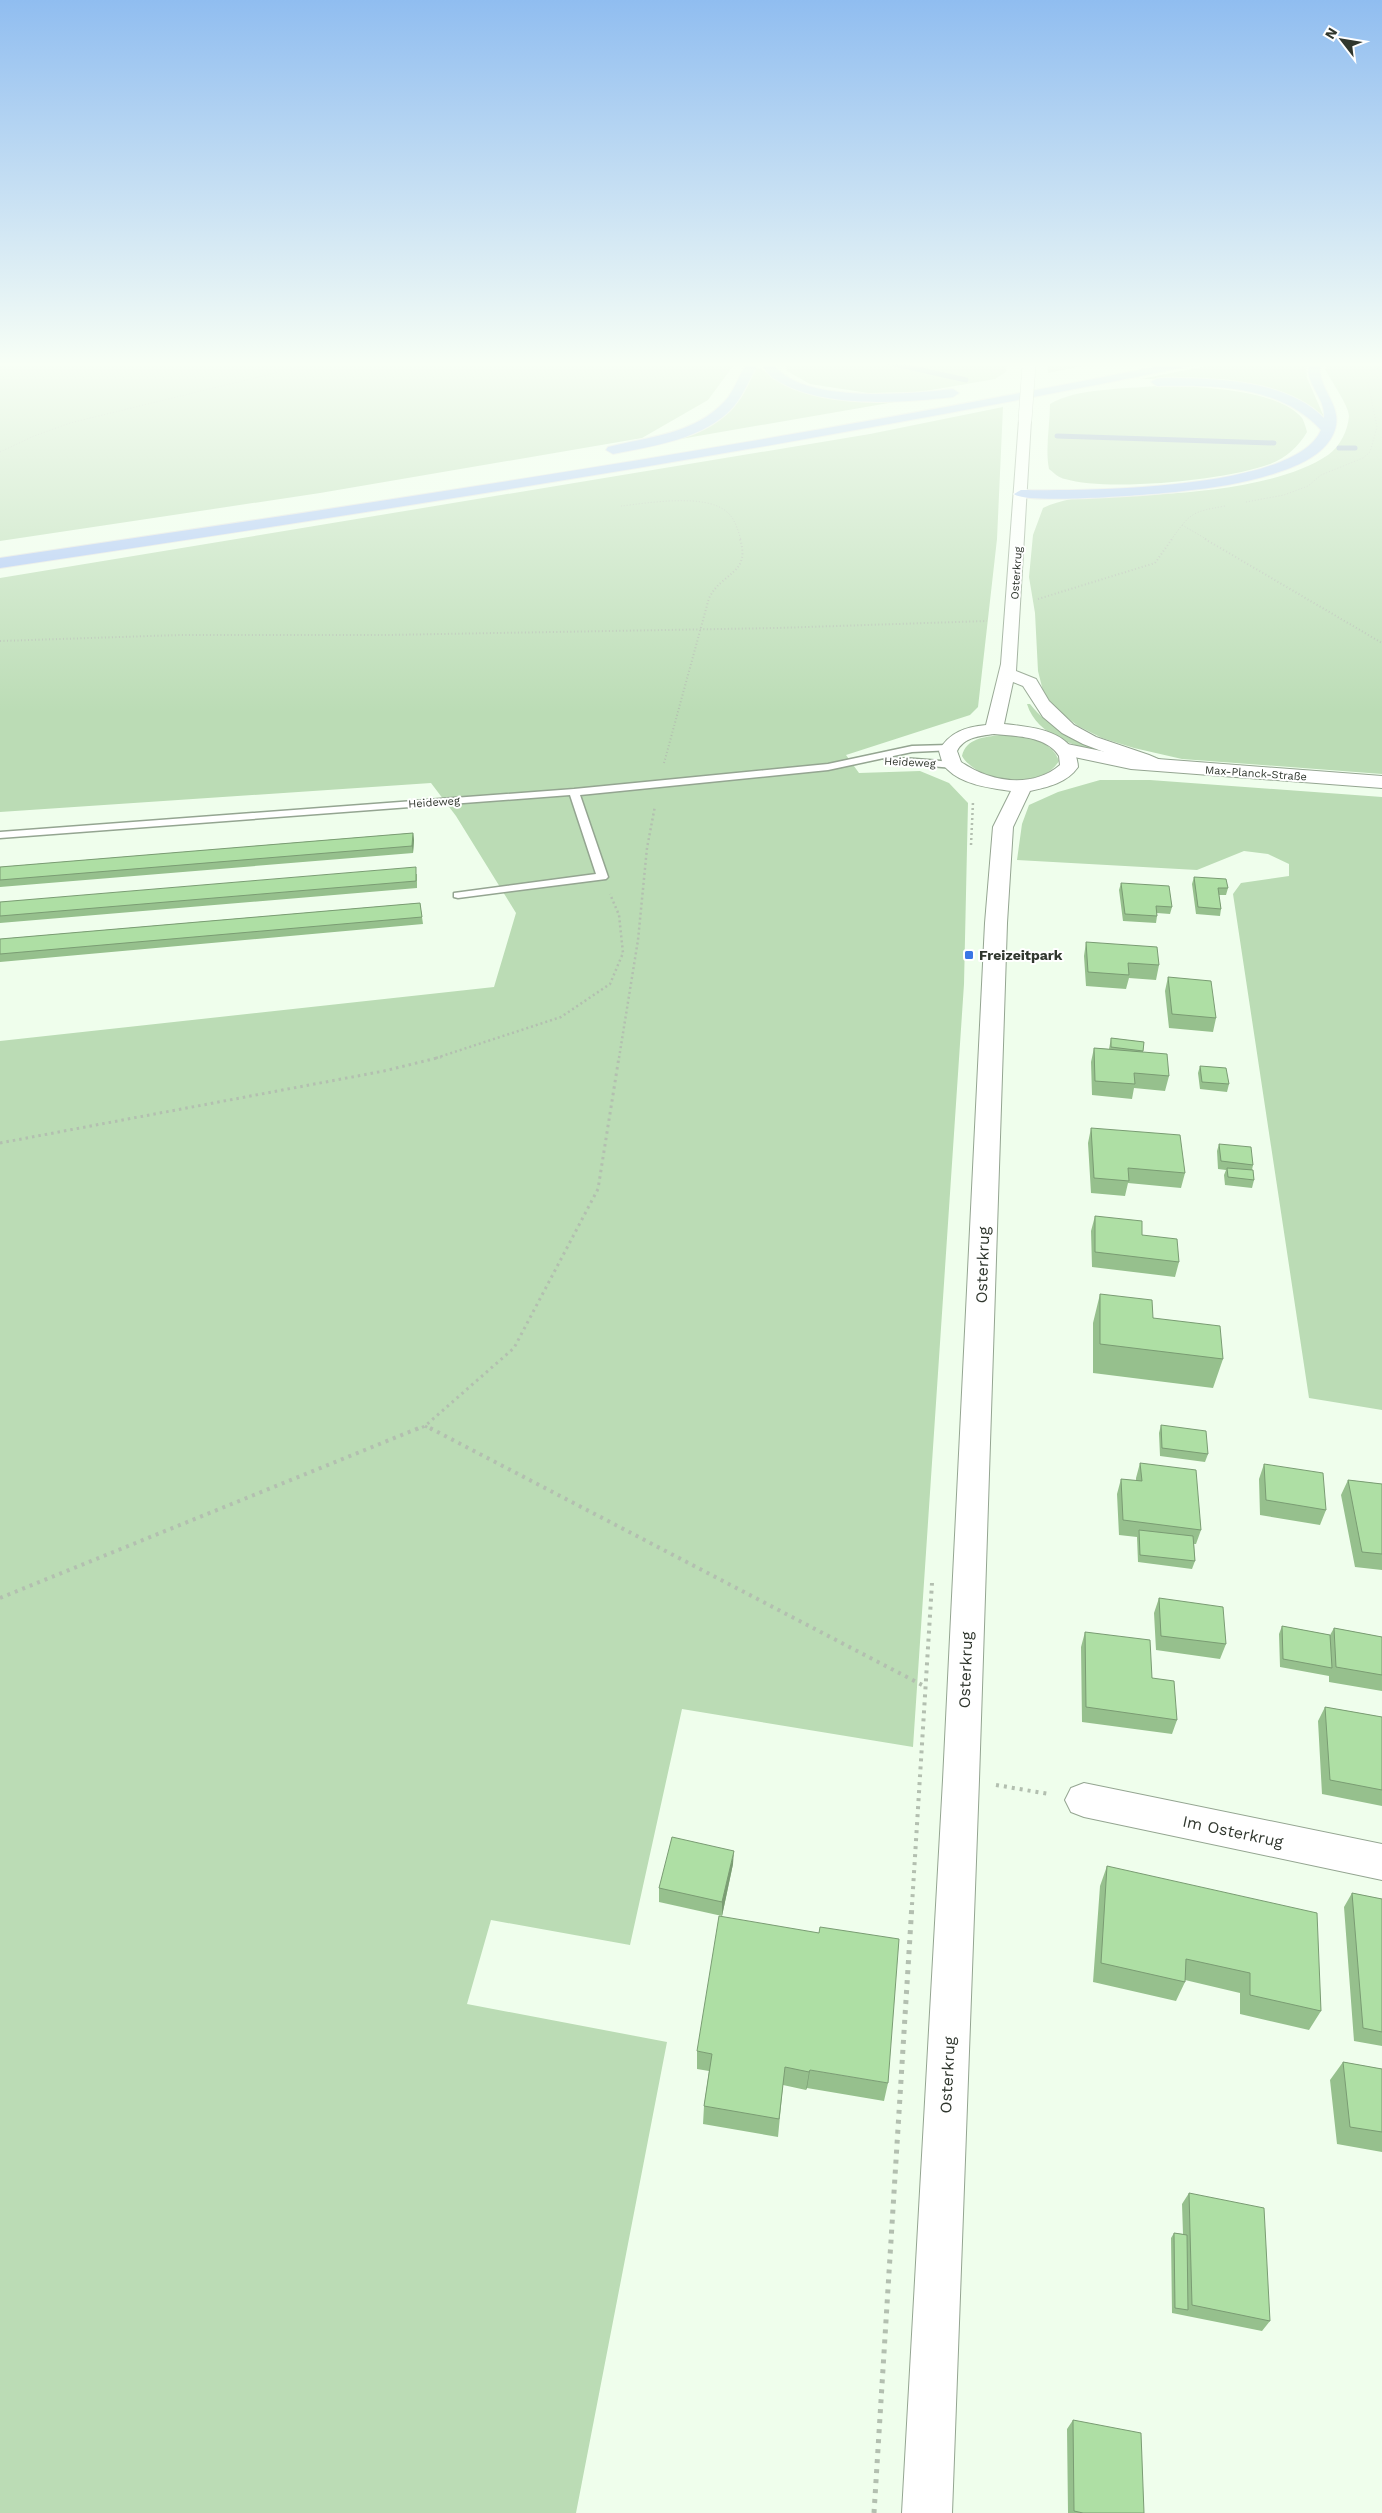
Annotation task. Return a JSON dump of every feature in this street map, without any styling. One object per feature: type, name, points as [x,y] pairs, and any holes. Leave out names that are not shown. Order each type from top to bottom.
[{"type":"highway","points":[[0,551],[478,479]]},
{"type":"highway","points":[[0,563],[547,479]]},
{"type":"highway","points":[[1021,488],[1119,491],[1172,489],[1227,479]]},
{"type":"main road","name":"Osterkrug","points":[[994,730],[1010,670],[1022,479]]},
{"type":"main road","name":"Osterkrug","points":[[1010,670],[1024,717]]},
{"type":"main road","points":[[1010,670],[1030,683],[1038,702],[1045,710],[1077,734],[1099,744],[1145,758],[1156,765]]},
{"type":"main road","points":[[1024,717],[1058,743],[1068,759],[1054,779],[1023,785],[988,782],[965,774],[951,756],[958,739],[968,734],[994,730],[1024,717]]},
{"type":"main road","name":"Max-Planck-Straße","points":[[1068,759],[1382,782]]},
{"type":"main road","name":"Osterkrug","points":[[988,782],[1003,827]]},
{"type":"main road","name":"Osterkrug","points":[[928,2513],[961,1780],[995,932],[1003,827],[1023,785]]},
{"type":"main road","name":"Im Osterkrug","points":[[1084,1800],[1382,1862]]},
{"type":"lane","name":"Heideweg","points":[[0,836],[574,792],[828,767],[912,749],[951,756]]},
{"type":"lane","name":"Heideweg","points":[[866,760],[917,761],[951,756]]},
{"type":"lane","points":[[458,895],[602,876],[574,792]]},
{"type":"path","points":[[0,1598],[425,1426],[514,1348],[598,1189],[638,940],[647,848],[659,783],[710,593],[723,579],[740,566],[744,556],[735,521],[725,510],[713,505],[686,502],[621,506]]},
{"type":"path","points":[[1182,525],[1382,643]]},
{"type":"path","points":[[0,641],[180,635],[386,635],[699,629],[992,620]]},
{"type":"path","points":[[971,796],[974,804],[971,848]]},
{"type":"path","points":[[0,1143],[384,1071],[451,1054],[561,1017],[610,984],[623,953],[619,915],[602,876]]},
{"type":"path","points":[[425,1426],[926,1687]]},
{"type":"path","points":[[874,2513],[932,1578]]},
{"type":"path","points":[[988,1784],[1084,1800]]},
{"type":"green space","points":[[0,479],[400,479],[320,493],[0,541]]},
{"type":"green space","points":[[596,479],[1000,479],[997,539],[978,707],[970,715],[846,755],[859,773],[920,771],[949,783],[968,803],[964,984],[913,1747],[682,1709],[630,1945],[491,1920],[467,2004],[667,2042],[576,2513],[0,2513],[0,1041],[494,987],[516,913],[456,816],[431,783],[0,812],[0,578]]},
{"type":"green space","points":[[1068,479],[1195,479],[1138,484],[1084,483]]},
{"type":"green space","points":[[1270,479],[1382,479],[1382,774],[1182,759],[1134,748],[1102,738],[1078,726],[1060,712],[1044,695],[1038,671],[1035,613],[1029,577],[1033,535],[1043,508],[1071,499],[1086,497],[1204,491]]},
{"type":"green space","points":[[1027,704],[1030,704],[1037,713],[1055,727],[1108,754],[1060,739],[1040,725],[1032,715]]},
{"type":"green space","points":[[1000,735],[1017,736],[1043,743],[1050,747],[1059,761],[1050,771],[1038,777],[1025,780],[1010,780],[981,772],[970,765],[962,756],[964,750],[972,742]]},
{"type":"green space","points":[[1100,780],[1150,780],[1382,797],[1382,1410],[1309,1398],[1233,894],[1241,883],[1289,876],[1289,864],[1268,854],[1244,851],[1197,870],[1017,860],[1022,824],[1029,805],[1058,792]]},
{"type":"building","points":[[413,833],[412,846],[0,880],[0,867]]},
{"type":"building","points":[[416,867],[416,881],[0,916],[0,902]]},
{"type":"building","points":[[1194,877],[1226,879],[1228,888],[1218,888],[1221,909],[1198,907]]},
{"type":"building","points":[[1121,883],[1169,886],[1172,907],[1156,906],[1157,916],[1125,914]]},
{"type":"building","points":[[420,903],[422,917],[0,954],[0,939]]},
{"type":"building","points":[[1086,942],[1157,947],[1159,965],[1128,963],[1129,975],[1088,972]]},
{"type":"building","points":[[1168,977],[1211,981],[1216,1018],[1172,1014]]},
{"type":"building","points":[[1111,1038],[1144,1042],[1143,1051],[1111,1047]]},
{"type":"building","points":[[1094,1048],[1167,1054],[1169,1076],[1134,1073],[1135,1084],[1095,1081]]},
{"type":"building","points":[[1200,1066],[1226,1068],[1229,1084],[1202,1082]]},
{"type":"building","points":[[1091,1128],[1180,1135],[1185,1173],[1128,1168],[1129,1181],[1094,1178]]},
{"type":"building","points":[[1219,1144],[1251,1147],[1253,1165],[1221,1161]]},
{"type":"building","points":[[1227,1168],[1253,1170],[1254,1180],[1228,1177]]},
{"type":"building","points":[[1095,1216],[1142,1221],[1142,1235],[1177,1239],[1179,1262],[1095,1252]]},
{"type":"building","points":[[1100,1294],[1152,1300],[1153,1318],[1220,1326],[1223,1359],[1100,1344]]},
{"type":"building","points":[[1161,1425],[1206,1431],[1208,1454],[1162,1448]]},
{"type":"building","points":[[1140,1463],[1196,1470],[1201,1530],[1123,1520],[1121,1479],[1142,1481]]},
{"type":"building","points":[[1264,1464],[1323,1473],[1326,1510],[1266,1500]]},
{"type":"building","points":[[1348,1480],[1382,1484],[1382,1554],[1362,1552]]},
{"type":"building","points":[[1139,1530],[1193,1536],[1195,1561],[1140,1555]]},
{"type":"building","points":[[1159,1598],[1223,1607],[1226,1644],[1161,1636]]},
{"type":"building","points":[[1282,1626],[1330,1635],[1332,1668],[1283,1659]]},
{"type":"building","points":[[1334,1628],[1382,1637],[1382,1675],[1336,1667]]},
{"type":"building","points":[[1085,1632],[1150,1640],[1152,1678],[1174,1681],[1177,1720],[1086,1707]]},
{"type":"building","points":[[1325,1707],[1382,1717],[1382,1790],[1330,1780]]},
{"type":"building","points":[[672,1837],[734,1851],[722,1902],[659,1888]]},
{"type":"building","points":[[1107,1866],[1317,1913],[1321,2011],[1250,1995],[1250,1973],[1186,1959],[1185,1982],[1101,1963]]},
{"type":"building","points":[[1352,1893],[1382,1899],[1382,2032],[1363,2028]]},
{"type":"building","points":[[719,1916],[819,1933],[820,1927],[899,1939],[888,2083],[785,2067],[779,2119],[704,2106],[712,2054],[697,2051]]},
{"type":"building","points":[[1343,2062],[1382,2069],[1382,2132],[1350,2127]]},
{"type":"building","points":[[1189,2193],[1264,2208],[1270,2321],[1192,2305]]},
{"type":"building","points":[[1174,2233],[1187,2235],[1188,2310],[1175,2308]]},
{"type":"building","points":[[1073,2420],[1141,2433],[1144,2513],[1083,2513],[1074,2511]]},
{"type":"place","name":"Freizeitpark","points":[[969,955]]}]
